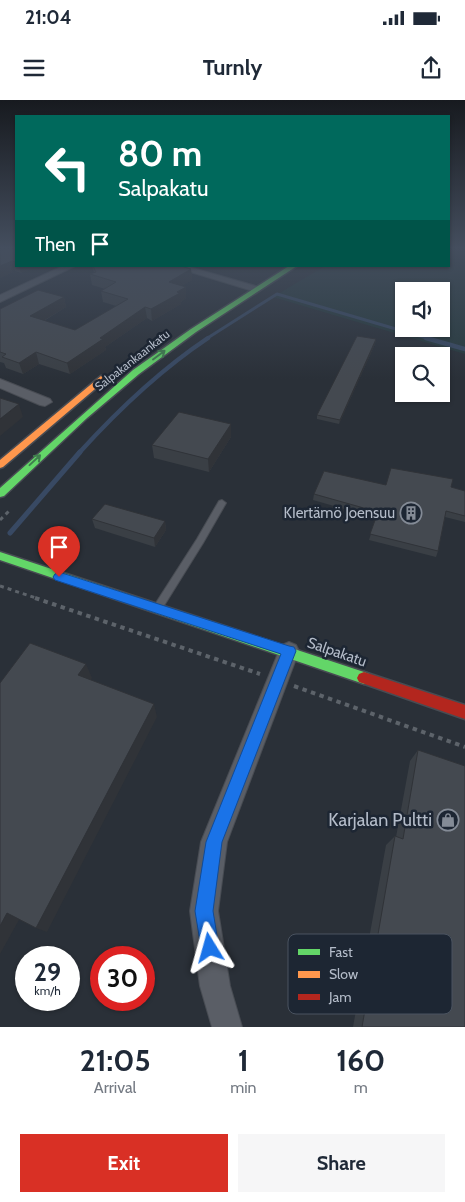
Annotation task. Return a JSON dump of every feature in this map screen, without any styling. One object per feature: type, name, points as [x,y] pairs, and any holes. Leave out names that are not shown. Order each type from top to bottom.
[{"type":"main road","name":"Salpakankaankatu","points":[[179,326],[233,292]]},
{"type":"main road","name":"Salpakankaankatu","points":[[0,494],[88,413],[137,372],[223,309],[251,292]]},
{"type":"main road","name":"Salpakankaankatu","points":[[0,465],[112,372]]},
{"type":"main road","name":"Salpakatu","points":[[0,556],[156,609],[289,651],[465,712]]},
{"type":"street","points":[[0,298],[13,292]]},
{"type":"street","points":[[0,383],[45,402]]},
{"type":"street","points":[[227,1027],[215,986],[204,911],[214,842],[289,651]]},
{"type":"lane","points":[[156,609],[222,503]]},
{"type":"path","points":[[0,586],[277,679],[465,747]]},
{"type":"green space","points":[[281,292],[395,292],[395,333],[273,297]]},
{"type":"green space","points":[[450,292],[465,292],[465,354],[450,350],[450,347],[441,347],[408,337],[450,337]]},
{"type":"building","points":[[33,292],[46,292],[64,297],[30,316],[75,330],[128,299],[105,292],[180,293],[151,309],[145,307],[67,363],[36,352],[19,363],[2,357],[6,354],[0,352],[0,309]]},
{"type":"building","points":[[357,336],[376,339],[340,420],[317,415]]},
{"type":"building","points":[[0,398],[19,404],[0,419]]},
{"type":"building","points":[[179,412],[231,424],[208,459],[152,445]]},
{"type":"building","name":"KIertämö Joensuu","points":[[391,468],[453,479],[451,487],[465,491],[465,516],[446,511],[438,551],[370,534],[378,512],[314,494],[324,471],[386,485]]},
{"type":"building","points":[[105,504],[165,521],[154,538],[92,519]]},
{"type":"building","points":[[30,643],[86,664],[78,675],[154,704],[36,928],[7,913],[0,926],[0,683]]},
{"type":"building","points":[[418,750],[465,766],[465,1027],[362,1027],[364,1014],[452,1014],[452,934],[378,934],[395,836],[403,839]]},
{"type":"waterway","points":[[206,339],[277,294],[430,339]]},
{"type":"waterway","points":[[79,453],[140,391],[173,363],[208,338]]},
{"type":"waterway","points":[[426,338],[465,349]]},
{"type":"waterway","points":[[10,533],[80,452]]},
{"type":"traffic: fast","points":[[0,494],[84,416],[136,372],[174,344],[252,292]]},
{"type":"traffic: fast","points":[[0,556],[364,678]]},
{"type":"traffic: slow","points":[[0,465],[104,378]]},
{"type":"traffic: jam","points":[[364,678],[465,712]]},
{"type":"place","name":"KIertämö Joensuu","points":[[411,513]]},
{"type":"place","name":"Karjalan Pultti","points":[[448,820]]},
{"type":"route","points":[[59,577],[289,651],[214,842],[204,911],[210,948]]}]
